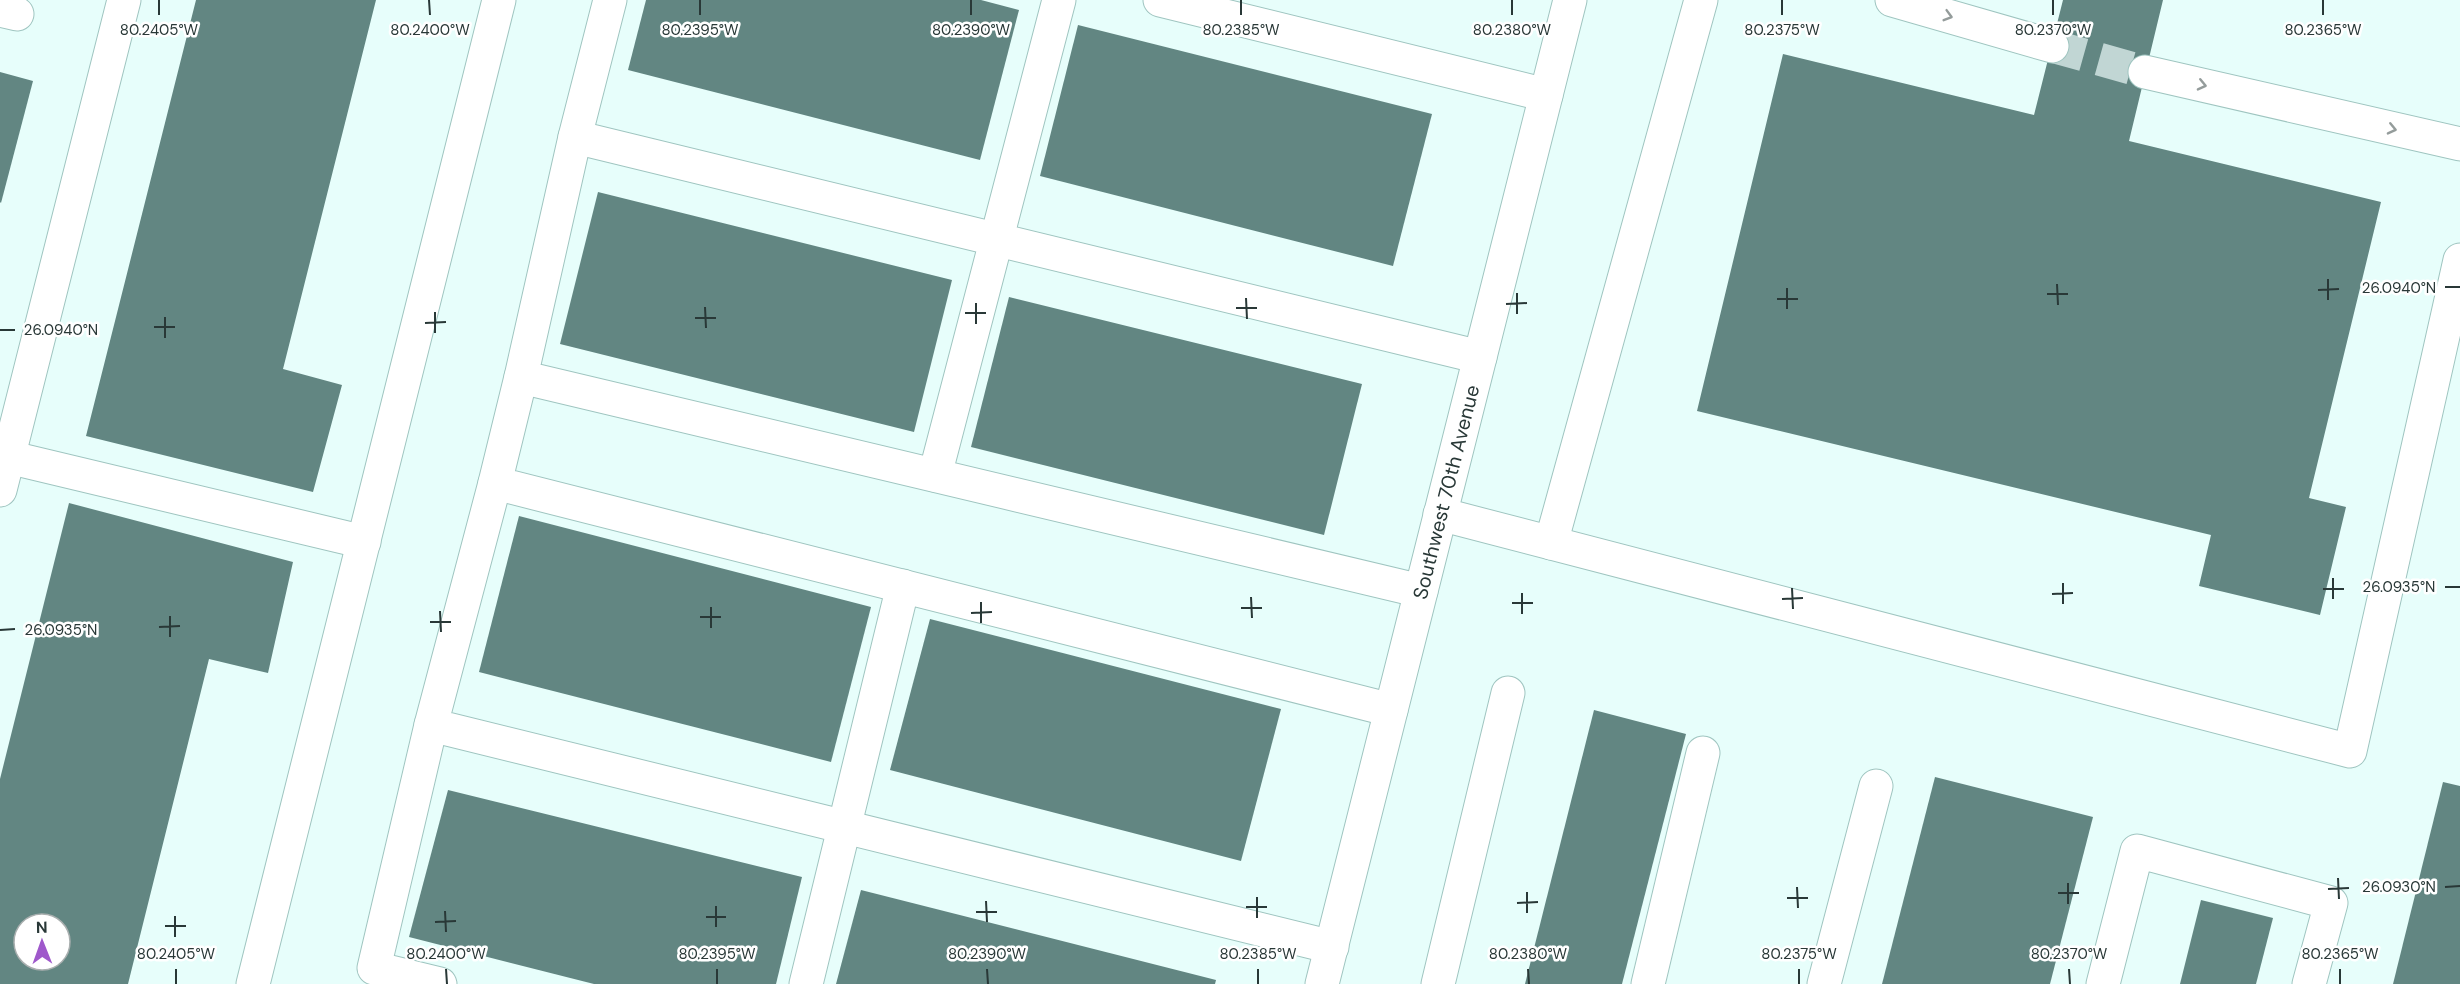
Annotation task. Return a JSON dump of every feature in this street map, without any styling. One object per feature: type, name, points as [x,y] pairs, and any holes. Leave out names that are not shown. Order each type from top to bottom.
[{"type":"street","points":[[0,490],[124,0]]},
{"type":"street","points":[[254,984],[499,0]]},
{"type":"street","points":[[440,984],[374,968],[431,725],[521,377],[575,137],[610,0]]},
{"type":"street","points":[[935,476],[1059,0]]},
{"type":"street","points":[[1160,0],[1546,95]]},
{"type":"street","name":"Southwest 70th Avenue","points":[[1322,984],[1570,0]]},
{"type":"street","points":[[1551,543],[1701,0]]},
{"type":"street","points":[[1892,0],[2052,46]]},
{"type":"street","points":[[2145,72],[2460,144]]},
{"type":"street","points":[[575,137],[1480,357]]},
{"type":"street","points":[[1440,514],[2350,751],[2460,260]]},
{"type":"street","points":[[521,377],[1421,591]]},
{"type":"street","points":[[8,457],[364,542]]},
{"type":"street","points":[[495,483],[1391,710]]},
{"type":"street","points":[[806,984],[846,828],[903,586]]},
{"type":"street","points":[[1438,984],[1508,693]]},
{"type":"street","points":[[431,725],[1332,947]]},
{"type":"street","points":[[1648,984],[1703,753]]},
{"type":"street","points":[[1824,984],[1876,786]]},
{"type":"street","points":[[2103,984],[2137,851],[2331,903],[2309,984]]},
{"type":"building","points":[[196,0],[376,0],[283,369],[342,385],[313,492],[86,436]]},
{"type":"building","points":[[646,0],[981,0],[1019,10],[980,160],[628,70]]},
{"type":"building","points":[[2063,0],[2163,0],[2129,141],[2381,202],[2309,498],[2346,507],[2320,615],[2199,586],[2211,535],[1697,411],[1783,54],[2034,115]]},
{"type":"building","points":[[1078,25],[1432,114],[1393,266],[1040,176]]},
{"type":"building","points":[[0,72],[33,81],[1,203],[0,202]]},
{"type":"building","points":[[598,192],[952,280],[914,432],[560,344]]},
{"type":"building","points":[[1009,297],[1362,384],[1324,535],[971,447]]},
{"type":"building","points":[[69,503],[293,562],[268,673],[209,659],[128,984],[0,984],[0,779]]},
{"type":"building","points":[[519,516],[871,607],[831,762],[479,672]]},
{"type":"building","points":[[930,619],[1281,709],[1241,861],[890,770]]},
{"type":"building","points":[[1594,710],[1686,734],[1622,984],[1525,984]]},
{"type":"building","points":[[1935,777],[2093,817],[2050,984],[1882,984]]},
{"type":"building","points":[[2443,782],[2460,786],[2460,984],[2393,984]]},
{"type":"building","points":[[448,790],[802,877],[776,984],[594,984],[409,937]]},
{"type":"building","points":[[861,890],[1216,980],[1215,984],[836,984]]},
{"type":"building","points":[[2201,900],[2273,918],[2256,984],[2180,984]]},
{"type":"tunnel","points":[[2052,46],[2145,72]]}]
